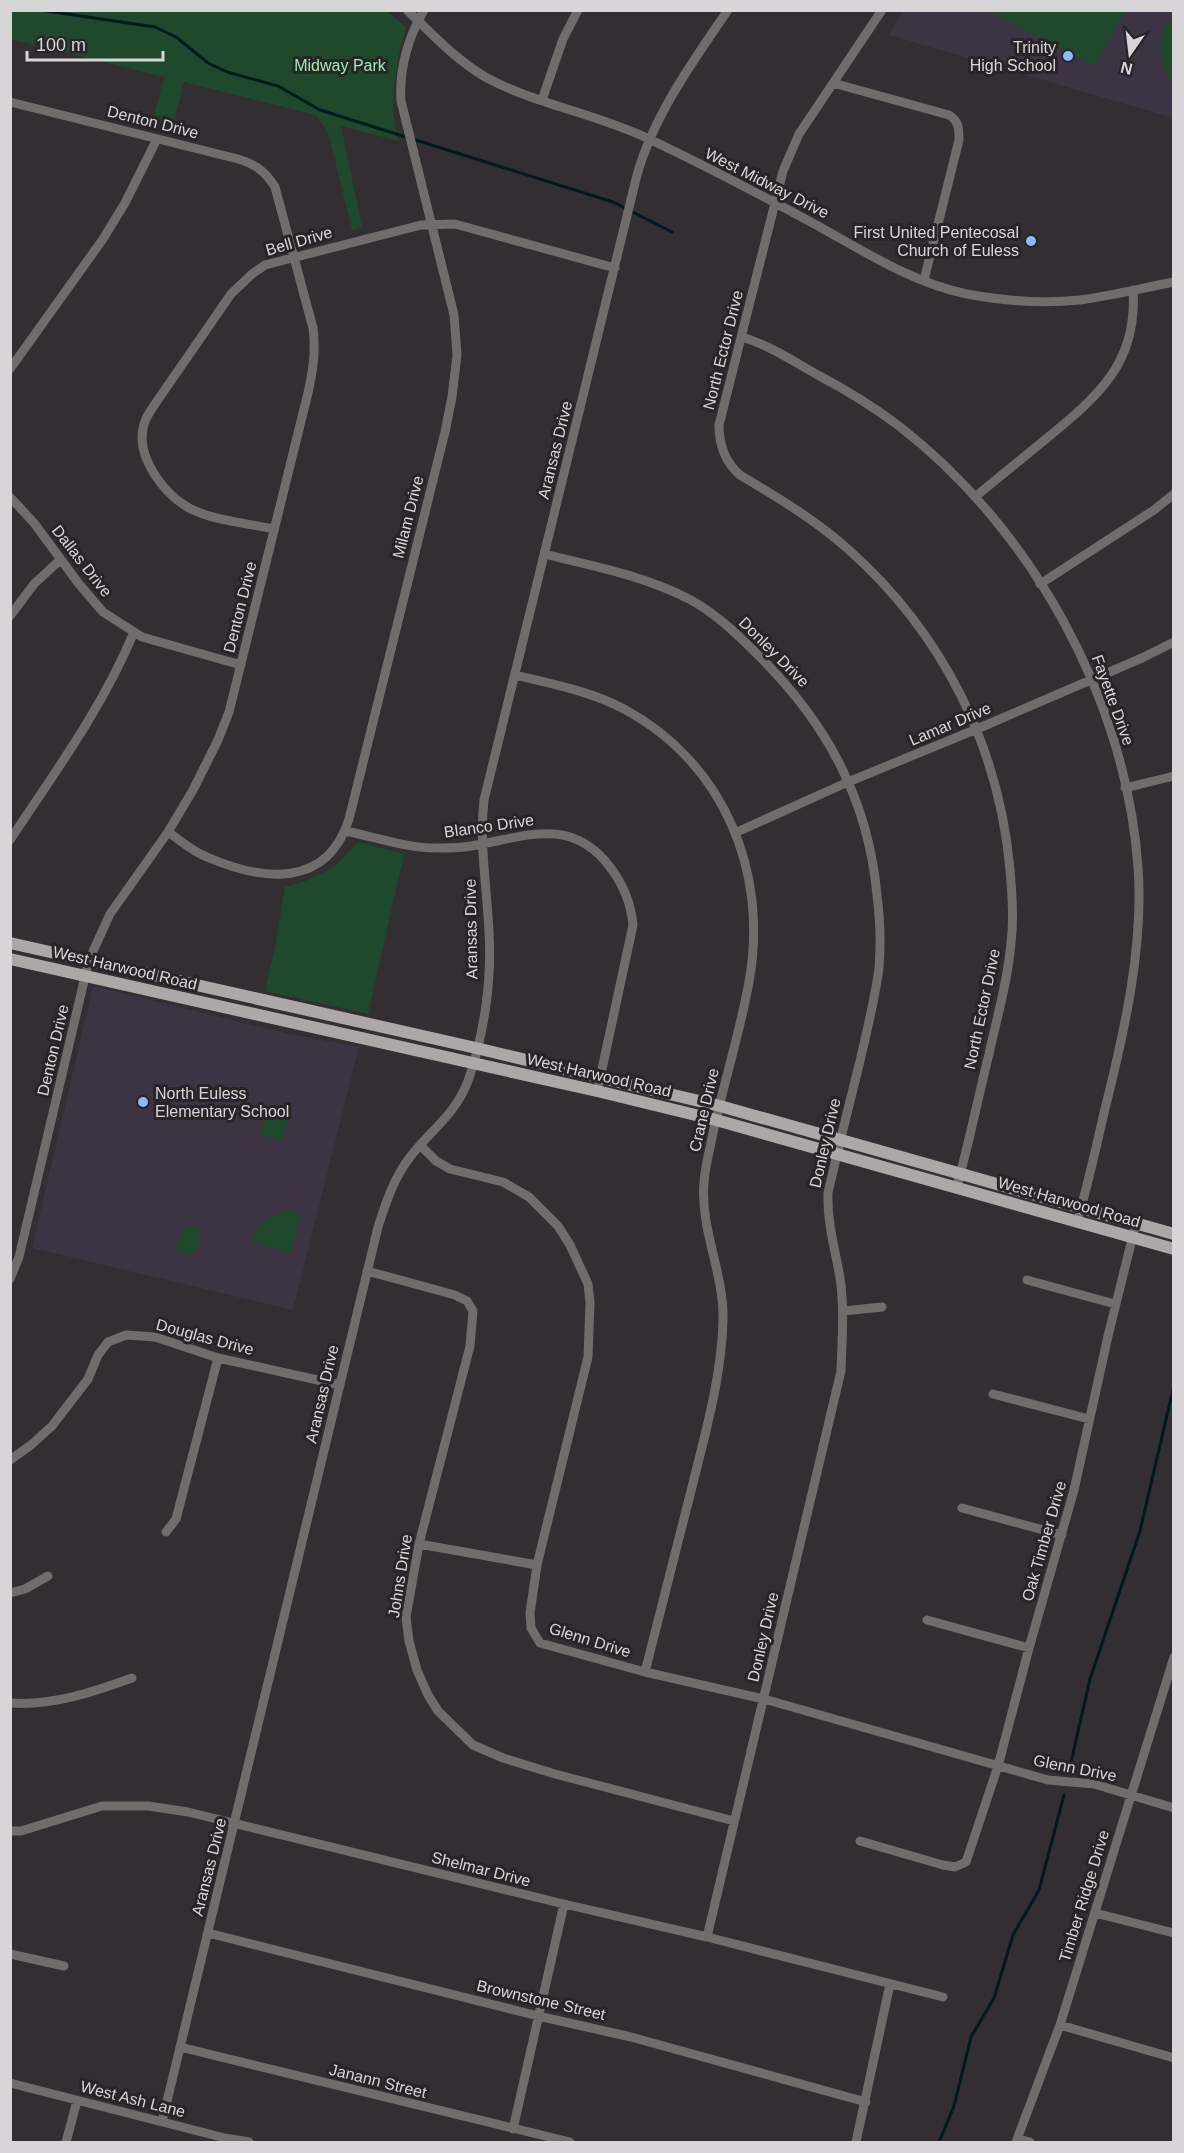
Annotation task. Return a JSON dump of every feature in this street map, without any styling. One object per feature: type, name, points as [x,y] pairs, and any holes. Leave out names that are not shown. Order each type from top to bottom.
[{"type":"main road","name":"West Harwood Road","points":[[10,943],[476,1048],[720,1106],[1173,1234]]},
{"type":"main road","name":"West Harwood Road","points":[[10,959],[597,1091],[716,1120],[836,1155],[957,1186],[1173,1249]]},
{"type":"main road","points":[[199,1002],[203,986]]},
{"type":"street","name":"West Midway Drive","points":[[408,10],[453,53],[487,77],[542,100],[618,125],[649,139],[775,202],[896,268],[924,280],[964,293],[1011,301],[1080,300],[1173,282]]},
{"type":"street","name":"Milam Drive","points":[[168,832],[205,857],[275,876],[306,870],[318,864],[329,854],[345,831],[445,432],[457,355],[454,315],[401,102],[404,59],[424,10]]},
{"type":"street","points":[[542,100],[563,39],[578,10]]},
{"type":"street","name":"Aransas Drive","points":[[162,2122],[378,1227],[396,1178],[420,1145],[447,1118],[456,1105],[468,1079],[476,1048],[486,1007],[490,955],[483,843],[484,800],[642,156],[649,139],[695,58],[728,10]]},
{"type":"street","name":"North Ector Drive","points":[[882,10],[799,134],[783,171],[719,425],[719,436],[725,459],[740,475],[817,524],[849,550],[897,598],[922,629],[941,658],[961,693],[977,729],[1002,812],[1008,846],[1012,941],[1003,994],[957,1186]]},
{"type":"street","points":[[833,83],[949,115],[959,126],[959,140],[924,280]]},
{"type":"street","name":"Denton Drive","points":[[10,102],[238,159],[252,163],[262,170],[275,187],[314,328],[315,361],[229,712],[201,776],[168,832],[110,914],[89,960],[19,1257],[10,1279]]},
{"type":"street","points":[[10,369],[103,239],[125,203],[157,139]]},
{"type":"street","name":"Bell Drive","points":[[274,529],[207,515],[189,508],[166,491],[147,460],[142,438],[146,418],[231,294],[252,274],[265,265],[432,224],[455,225],[615,268]]},
{"type":"street","points":[[975,497],[1102,390],[1111,377],[1128,341],[1134,305],[1133,290]]},
{"type":"street","name":"Fayette Drive","points":[[742,337],[758,342],[833,383],[898,426],[944,465],[1006,534],[1058,613],[1092,679],[1104,711],[1133,823],[1138,868],[1138,910],[1132,977],[1122,1041],[1077,1222]]},
{"type":"street","points":[[1040,584],[1155,510],[1173,494]]},
{"type":"street","name":"Dallas Drive","points":[[10,497],[34,523],[60,560],[103,612],[142,637],[241,665]]},
{"type":"street","name":"Donley Drive","points":[[544,554],[646,580],[688,599],[717,617],[743,639],[797,696],[838,758],[860,810],[874,863],[880,933],[879,966],[871,1016],[828,1193],[827,1210],[840,1273],[843,1311],[841,1371],[707,1937]]},
{"type":"street","points":[[10,616],[34,584],[60,560]]},
{"type":"street","points":[[10,840],[93,714],[112,682],[134,632]]},
{"type":"street","name":"Lamar Drive","points":[[736,832],[1164,648],[1173,642]]},
{"type":"street","name":"Crane Drive","points":[[515,675],[583,692],[604,700],[626,710],[670,742],[710,786],[736,832],[752,890],[755,933],[749,982],[716,1120],[705,1174],[703,1200],[720,1285],[723,1318],[717,1377],[645,1672]]},
{"type":"street","points":[[1125,788],[1173,776]]},
{"type":"street","name":"Blanco Drive","points":[[345,831],[414,846],[437,848],[473,846],[545,833],[574,838],[600,855],[617,875],[624,889],[633,925],[597,1091]]},
{"type":"street","name":"Glenn Drive","points":[[420,1145],[436,1161],[450,1169],[503,1182],[530,1197],[558,1226],[570,1245],[588,1284],[590,1313],[588,1357],[537,1565],[530,1613],[531,1628],[540,1643],[645,1672],[764,1699],[1048,1780],[1094,1784],[1173,1808]]},
{"type":"street","name":"Oak Timber Drive","points":[[860,1841],[943,1865],[955,1867],[966,1862],[998,1766],[1074,1490],[1115,1304],[1136,1223]]},
{"type":"street","name":"Johns Drive","points":[[367,1271],[455,1295],[467,1301],[472,1311],[470,1346],[419,1544],[406,1617],[409,1641],[417,1670],[438,1711],[473,1745],[503,1758],[734,1821]]},
{"type":"street","points":[[1027,1280],[1115,1304]]},
{"type":"street","points":[[843,1311],[882,1307]]},
{"type":"street","name":"Douglas Drive","points":[[10,1460],[52,1426],[87,1380],[98,1355],[108,1342],[126,1335],[155,1337],[218,1358],[340,1385]]},
{"type":"street","points":[[166,1533],[176,1519],[218,1358]]},
{"type":"street","points":[[993,1394],[1089,1419]]},
{"type":"street","points":[[962,1508],[1062,1535]]},
{"type":"street","points":[[419,1544],[537,1565]]},
{"type":"street","points":[[10,1593],[25,1589],[48,1575]]},
{"type":"street","points":[[927,1620],[1029,1648]]},
{"type":"street","name":"Timber Ridge Drive","points":[[1017,2141],[1060,2025],[1131,1796],[1170,1681],[1173,1656]]},
{"type":"street","points":[[10,1703],[33,1704],[66,1699],[132,1678]]},
{"type":"street","name":"Shelmar Drive","points":[[10,1831],[21,1831],[102,1806],[148,1806],[188,1812],[707,1937],[943,1997]]},
{"type":"street","points":[[513,2129],[564,1904]]},
{"type":"street","points":[[1095,1913],[1173,1933]]},
{"type":"street","name":"Brownstone Street","points":[[208,1934],[631,2037],[866,2102]]},
{"type":"street","points":[[10,1953],[64,1966]]},
{"type":"street","points":[[856,2142],[890,1984]]},
{"type":"street","points":[[1060,2025],[1173,2058]]},
{"type":"street","name":"Janann Street","points":[[180,2048],[570,2142]]},
{"type":"street","name":"West Ash Lane","points":[[10,2083],[249,2142]]},
{"type":"street","points":[[66,2142],[77,2100]]},
{"type":"street","points":[[1017,2141],[1030,2142]]},
{"type":"shaded area","name":"Trinity High School","points":[[903,11],[1173,11],[1173,118],[889,35]]},
{"type":"shaded area","points":[[93,986],[286,1033],[359,1047],[293,1310],[32,1248]]},
{"type":"green space","name":"Midway Park","points":[[11,10],[387,11],[406,27],[394,84],[395,127],[398,141],[341,126],[362,227],[352,230],[328,132],[316,115],[184,82],[172,132],[151,128],[164,77],[11,39]]},
{"type":"green space","points":[[1125,10],[1095,66],[988,11]]},
{"type":"green space","points":[[1173,16],[1173,87],[1165,69],[1162,42],[1167,24]]},
{"type":"green space","points":[[358,842],[404,854],[368,1014],[265,991],[285,887],[303,882],[333,868]]},
{"type":"green space","points":[[265,1112],[288,1117],[283,1140],[261,1135]]},
{"type":"green space","points":[[289,1212],[301,1213],[291,1252],[287,1253],[252,1240],[257,1228],[266,1220]]},
{"type":"green space","points":[[192,1226],[198,1227],[200,1239],[198,1246],[189,1255],[176,1251],[182,1231]]},
{"type":"waterway","points":[[40,10],[155,27],[176,37],[208,63],[227,72],[278,86],[320,110],[613,202],[672,232]]},
{"type":"waterway","points":[[1069,1771],[1090,1679],[1140,1531],[1174,1385]]},
{"type":"waterway","points":[[939,2142],[954,2106],[971,2037],[994,1998],[1013,1935],[1039,1890],[1064,1795]]},
{"type":"place","name":"Trinity High School","points":[[1068,56]]},
{"type":"place","name":"First United Pentecosal Church of Euless","points":[[1031,241]]},
{"type":"place","name":"North Euless Elementary School","points":[[143,1102]]}]
